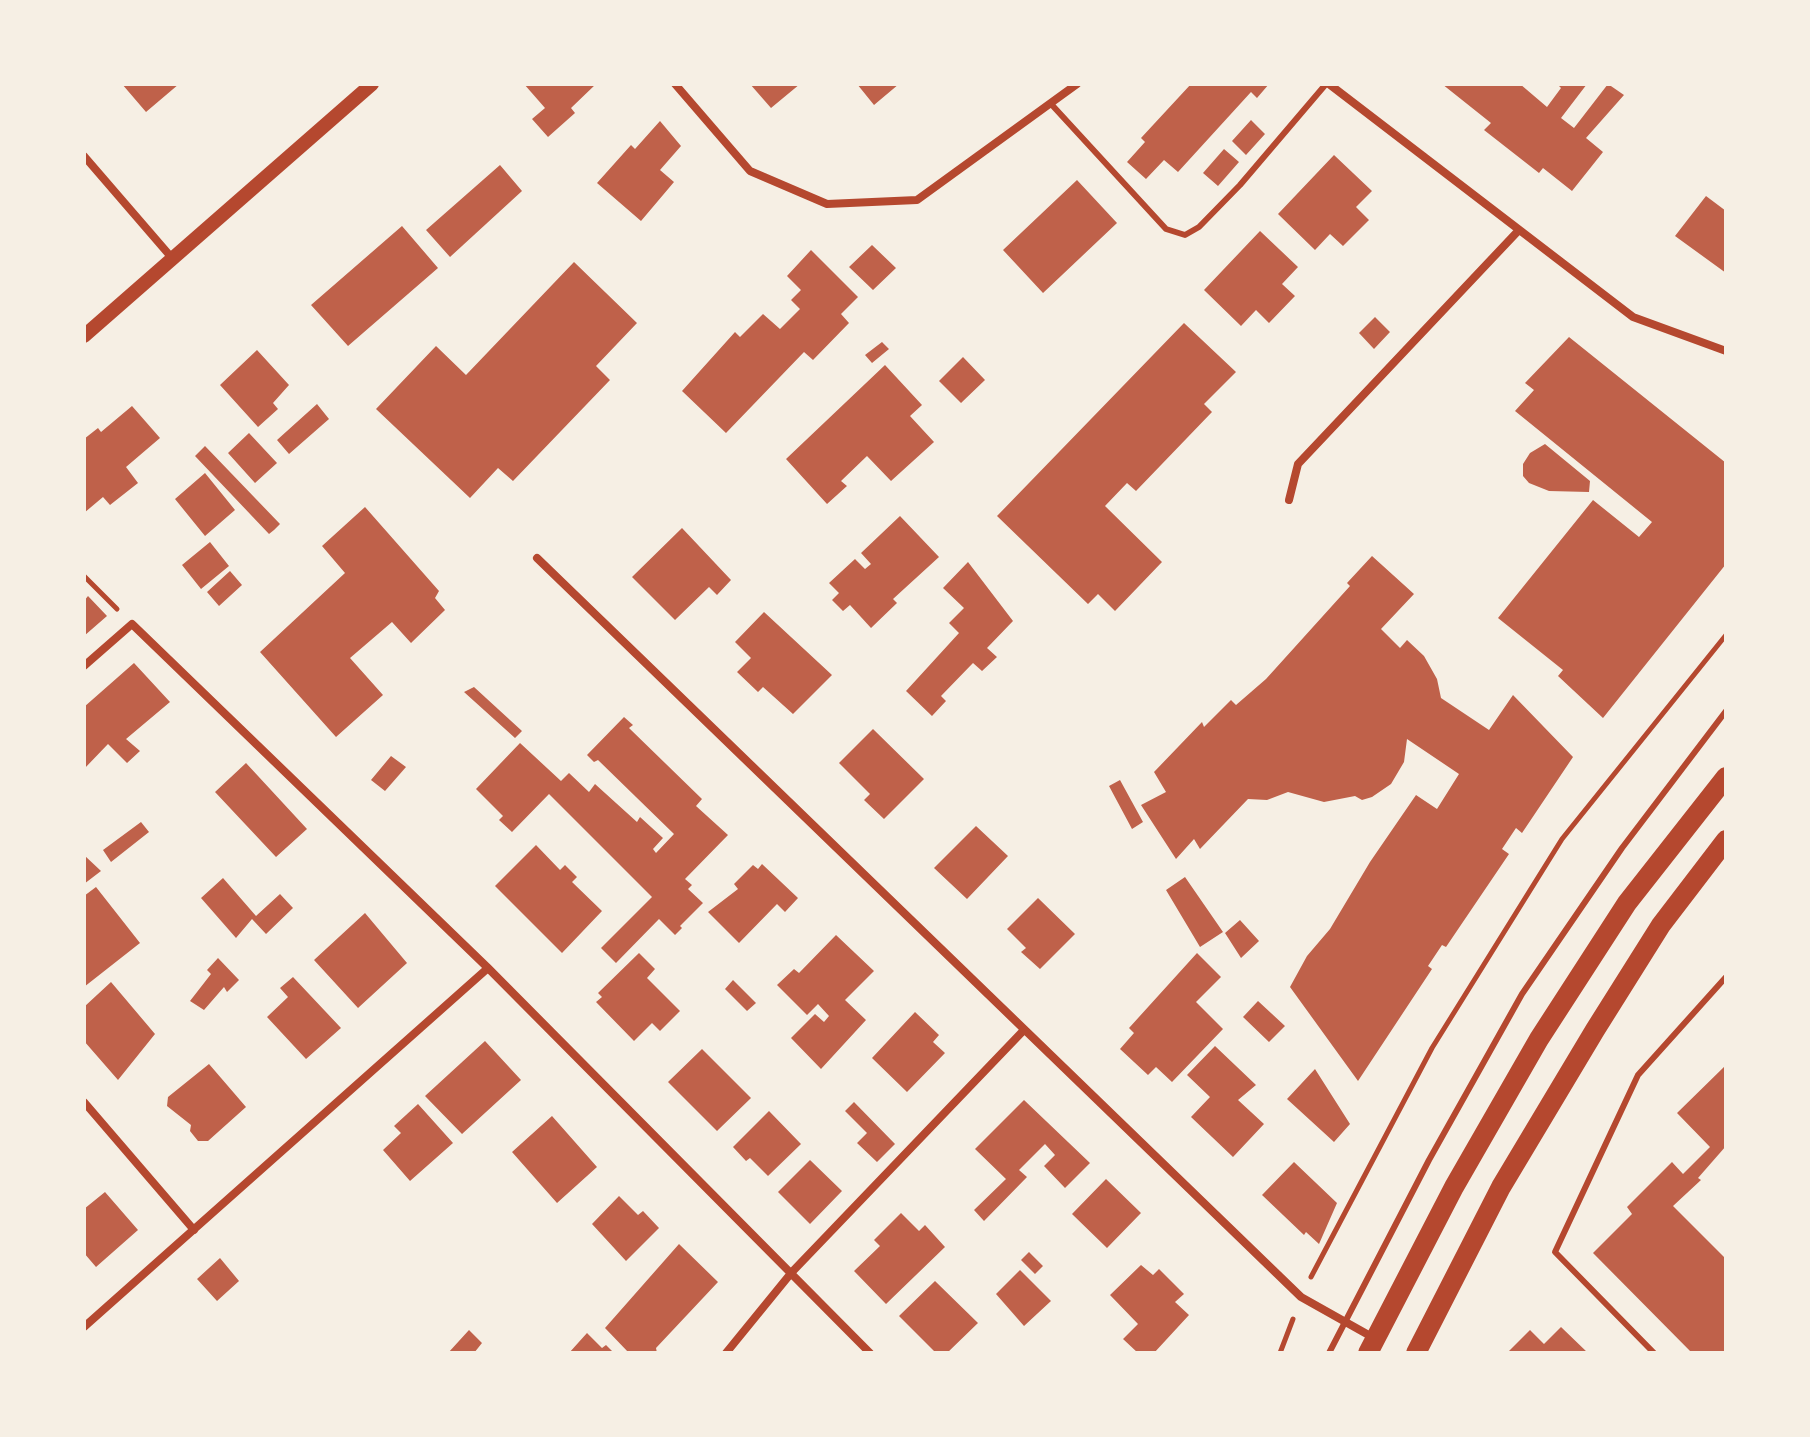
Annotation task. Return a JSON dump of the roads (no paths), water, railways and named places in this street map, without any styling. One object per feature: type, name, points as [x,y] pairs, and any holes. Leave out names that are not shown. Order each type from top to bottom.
[{"type":"main road","points":[[1371,1345],[1539,1039],[1627,903],[1726,777]]},
{"type":"main road","points":[[1416,1353],[1501,1187],[1595,1030],[1661,925],[1726,840]]},
{"type":"street","points":[[84,336],[372,84]]},
{"type":"street","points":[[675,84],[750,171],[827,204],[917,200],[1077,84]]},
{"type":"street","points":[[1328,84],[1633,317],[1726,351]]},
{"type":"street","points":[[84,156],[172,258]]},
{"type":"street","points":[[1289,500],[1298,464],[1519,230]]},
{"type":"street","points":[[537,558],[1301,1297],[1343,1321],[1371,1345]]},
{"type":"street","points":[[84,666],[132,624],[488,968],[870,1353]]},
{"type":"street","points":[[84,1327],[488,968]]},
{"type":"street","points":[[726,1353],[792,1272],[1023,1031]]},
{"type":"street","points":[[84,1102],[194,1230]]},
{"type":"lane","points":[[1052,105],[1166,229],[1185,235],[1199,227],[1240,185],[1328,84]]},
{"type":"lane","points":[[1329,1353],[1343,1321],[1522,994],[1622,848],[1726,711]]},
{"type":"lane","points":[[1654,1353],[1555,1252],[1638,1075],[1726,977]]}]
